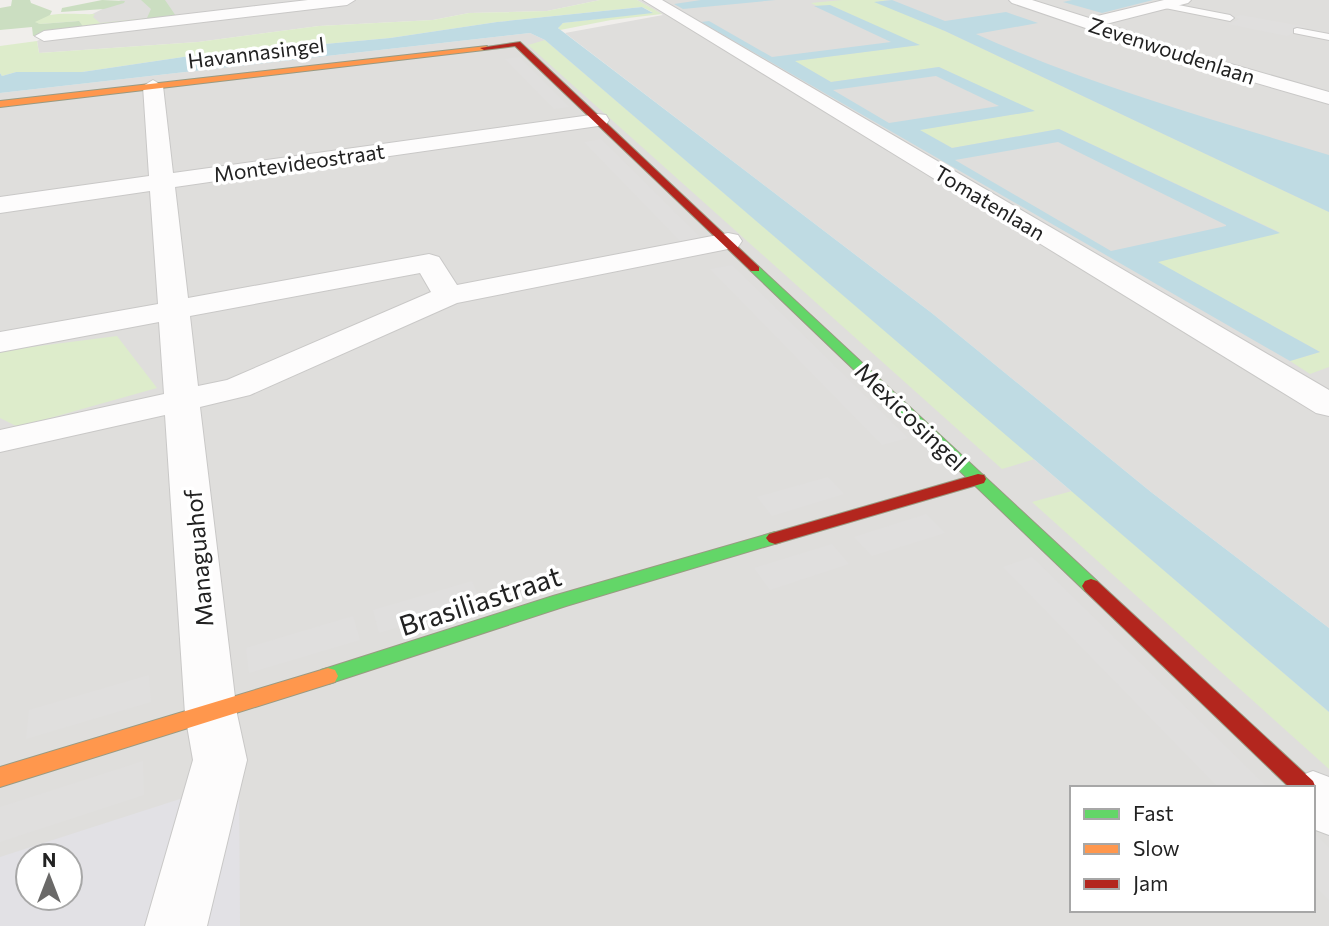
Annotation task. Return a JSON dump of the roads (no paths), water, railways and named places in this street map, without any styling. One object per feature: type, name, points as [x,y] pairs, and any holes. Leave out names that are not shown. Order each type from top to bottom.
[{"type":"street","points":[[44,36],[268,4],[347,0]]},
{"type":"street","name":"Tomatenlaan","points":[[651,0],[1329,405]]},
{"type":"street","name":"Zevenwoudenlaan","points":[[1026,1],[1198,60],[1298,90],[1326,88]]},
{"type":"street","points":[[1087,23],[1176,3]]},
{"type":"street","name":"Havannasingel","points":[[0,104],[517,44]]},
{"type":"street","name":"Mexicosingel","points":[[517,44],[1304,786]]},
{"type":"street","name":"Managuahof","points":[[153,86],[211,714],[220,760],[176,926]]},
{"type":"street","name":"Montevideostraat","points":[[0,205],[598,120]]},
{"type":"street","points":[[0,442],[238,388],[448,296],[728,241]]},
{"type":"street","points":[[0,342],[429,263],[448,296]]},
{"type":"street","name":"Brasiliastraat","points":[[0,777],[211,714],[560,601],[978,479]]},
{"type":"street","points":[[1315,797],[1329,810]]},
{"type":"lane","points":[[1176,3],[1230,18]]},
{"type":"lane","points":[[1297,31],[1329,37]]},
{"type":"water","points":[[701,0],[776,0],[683,9],[674,4]]},
{"type":"water","points":[[892,0],[945,21],[1006,12],[1038,23],[976,34],[1106,85],[1329,155],[1329,212],[945,31],[874,2]]},
{"type":"water","points":[[1153,0],[1102,13],[1063,2]]},
{"type":"water","points":[[830,5],[920,45],[795,61],[831,82],[939,67],[1035,111],[920,130],[952,148],[1059,129],[1280,233],[1158,262],[1320,352],[1290,361],[701,22],[709,21],[772,57],[891,42],[814,6]],"holes":[[[936,76],[999,106],[889,123],[833,90]],[[1058,142],[1226,225],[1226,226],[1111,251],[955,160]]]},
{"type":"water","points":[[642,7],[653,13],[563,23],[558,28],[933,314],[1151,492],[1329,628],[1329,712],[545,40],[530,33],[0,93],[0,73],[2,76],[16,72],[82,72],[183,57],[390,38],[497,22]]}]
